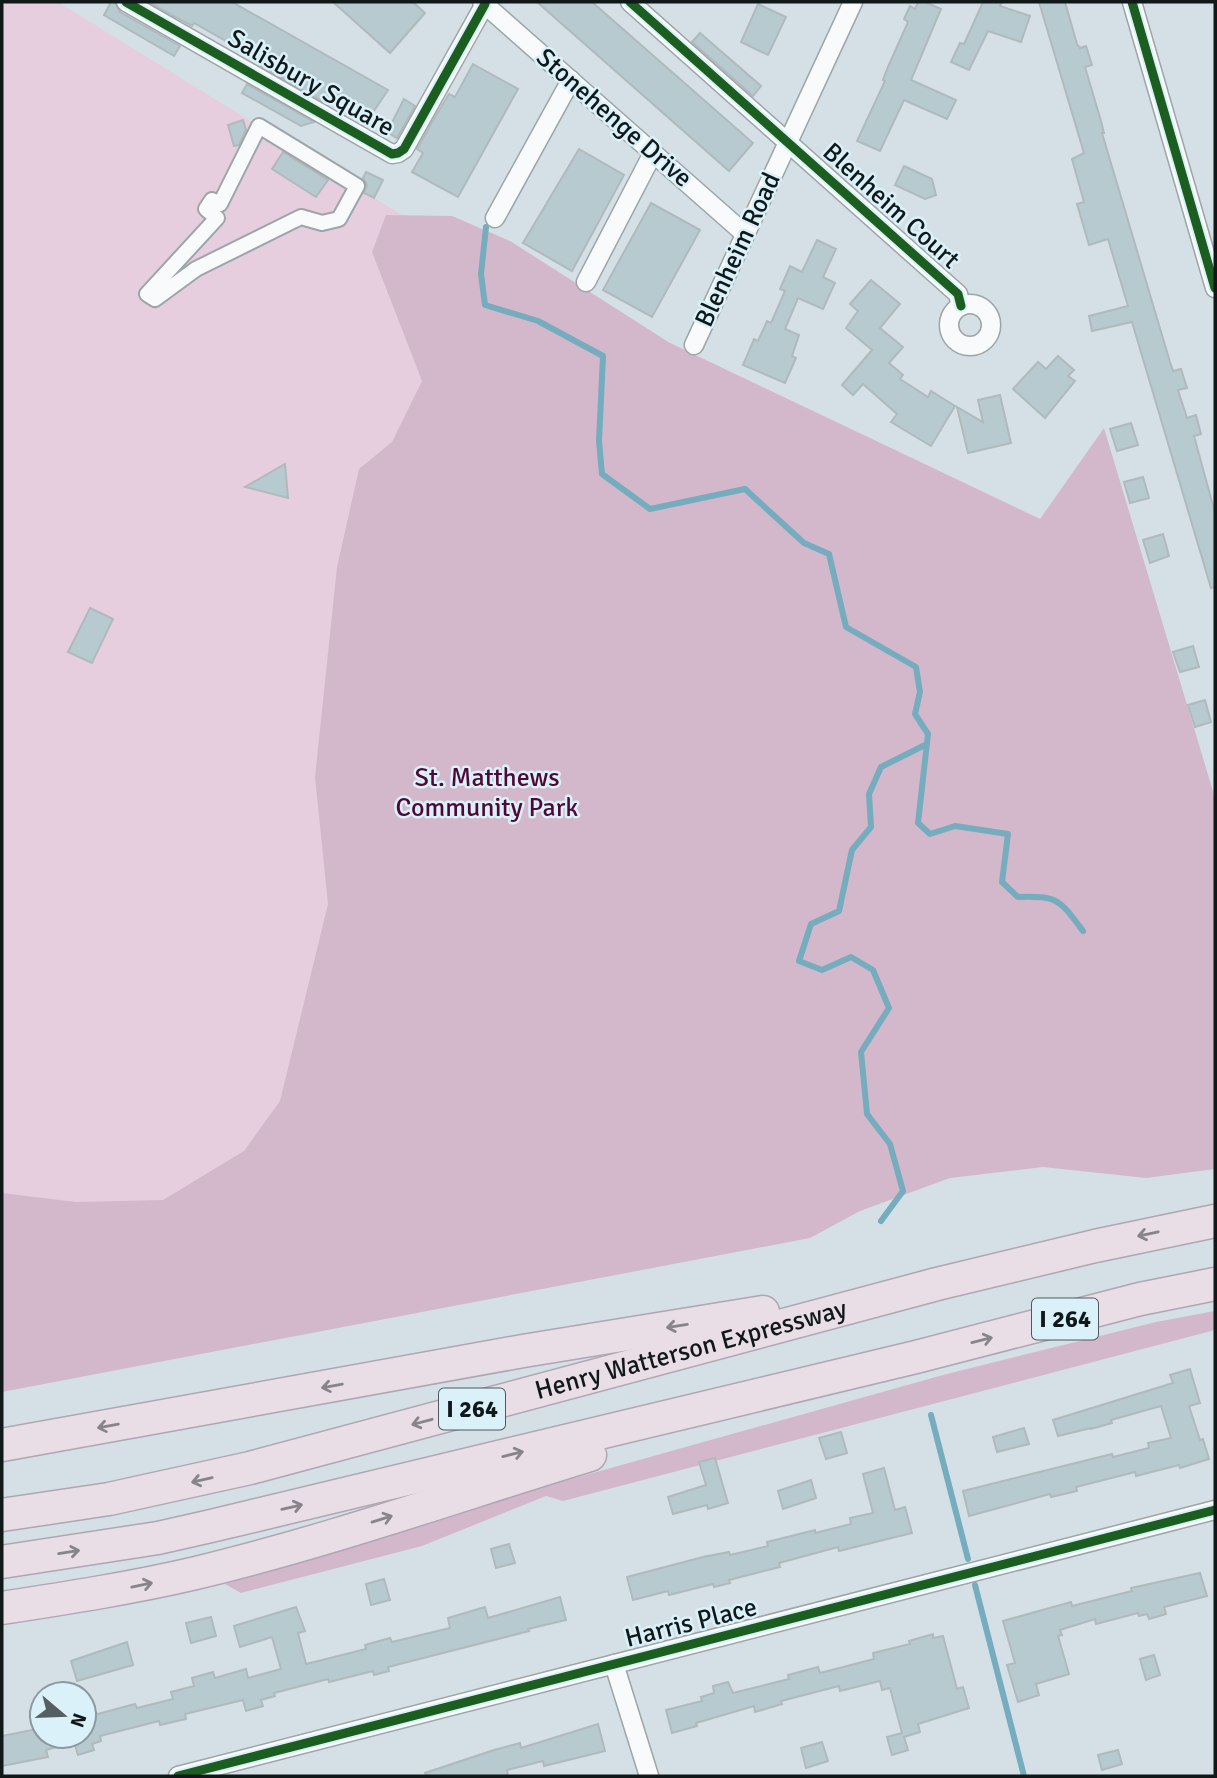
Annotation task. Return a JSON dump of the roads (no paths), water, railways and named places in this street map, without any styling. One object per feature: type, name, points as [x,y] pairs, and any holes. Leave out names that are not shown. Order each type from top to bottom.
[{"type":"highway","name":"Henry Watterson Expressway","points":[[2,1515],[109,1499],[250,1468],[937,1283],[1215,1221]]},
{"type":"highway","points":[[2,1445],[523,1351],[937,1283]]},
{"type":"highway","name":"I 264","points":[[2,1562],[198,1529],[916,1357],[1140,1299],[1215,1284]]},
{"type":"highway","points":[[2,1608],[122,1589],[196,1573],[916,1357]]},
{"type":"street","name":"Salisbury Square","points":[[126,2],[391,154],[404,149],[483,3]]},
{"type":"street","name":"Blenheim Court","points":[[630,2],[958,294],[961,306]]},
{"type":"street","name":"Blenheim Road","points":[[694,345],[853,2]]},
{"type":"street","points":[[1132,2],[1215,288]]},
{"type":"street","name":"Stonehenge Drive","points":[[483,3],[745,234]]},
{"type":"street","points":[[495,218],[571,80]]},
{"type":"street","points":[[259,126],[357,186],[340,219],[322,223],[301,216],[196,269],[155,299],[148,294],[217,218],[206,209],[212,200],[220,204],[259,126]]},
{"type":"street","points":[[586,282],[653,153]]},
{"type":"street","name":"Harris Place","points":[[178,1776],[1215,1510]]},
{"type":"street","points":[[614,1664],[649,1776]]},
{"type":"waterway","points":[[486,227],[481,274],[485,305],[538,321],[603,356],[599,441],[602,474],[650,509],[745,489],[804,543],[829,554],[846,627],[916,667],[920,692],[915,714],[928,734],[918,823],[930,834],[955,826],[1008,834],[1002,882],[1018,897],[1042,897],[1057,902],[1083,931]]},
{"type":"waterway","points":[[881,1221],[903,1191],[890,1144],[867,1114],[861,1052],[889,1008],[873,970],[851,957],[822,970],[799,961],[811,924],[839,911],[852,850],[871,827],[869,794],[881,767],[927,744]]},
{"type":"waterway","points":[[931,1415],[968,1559]]},
{"type":"waterway","points":[[975,1585],[1024,1776]]},
{"type":"park label","name":"St. Matthews Community Park","points":[[487,793]]}]
